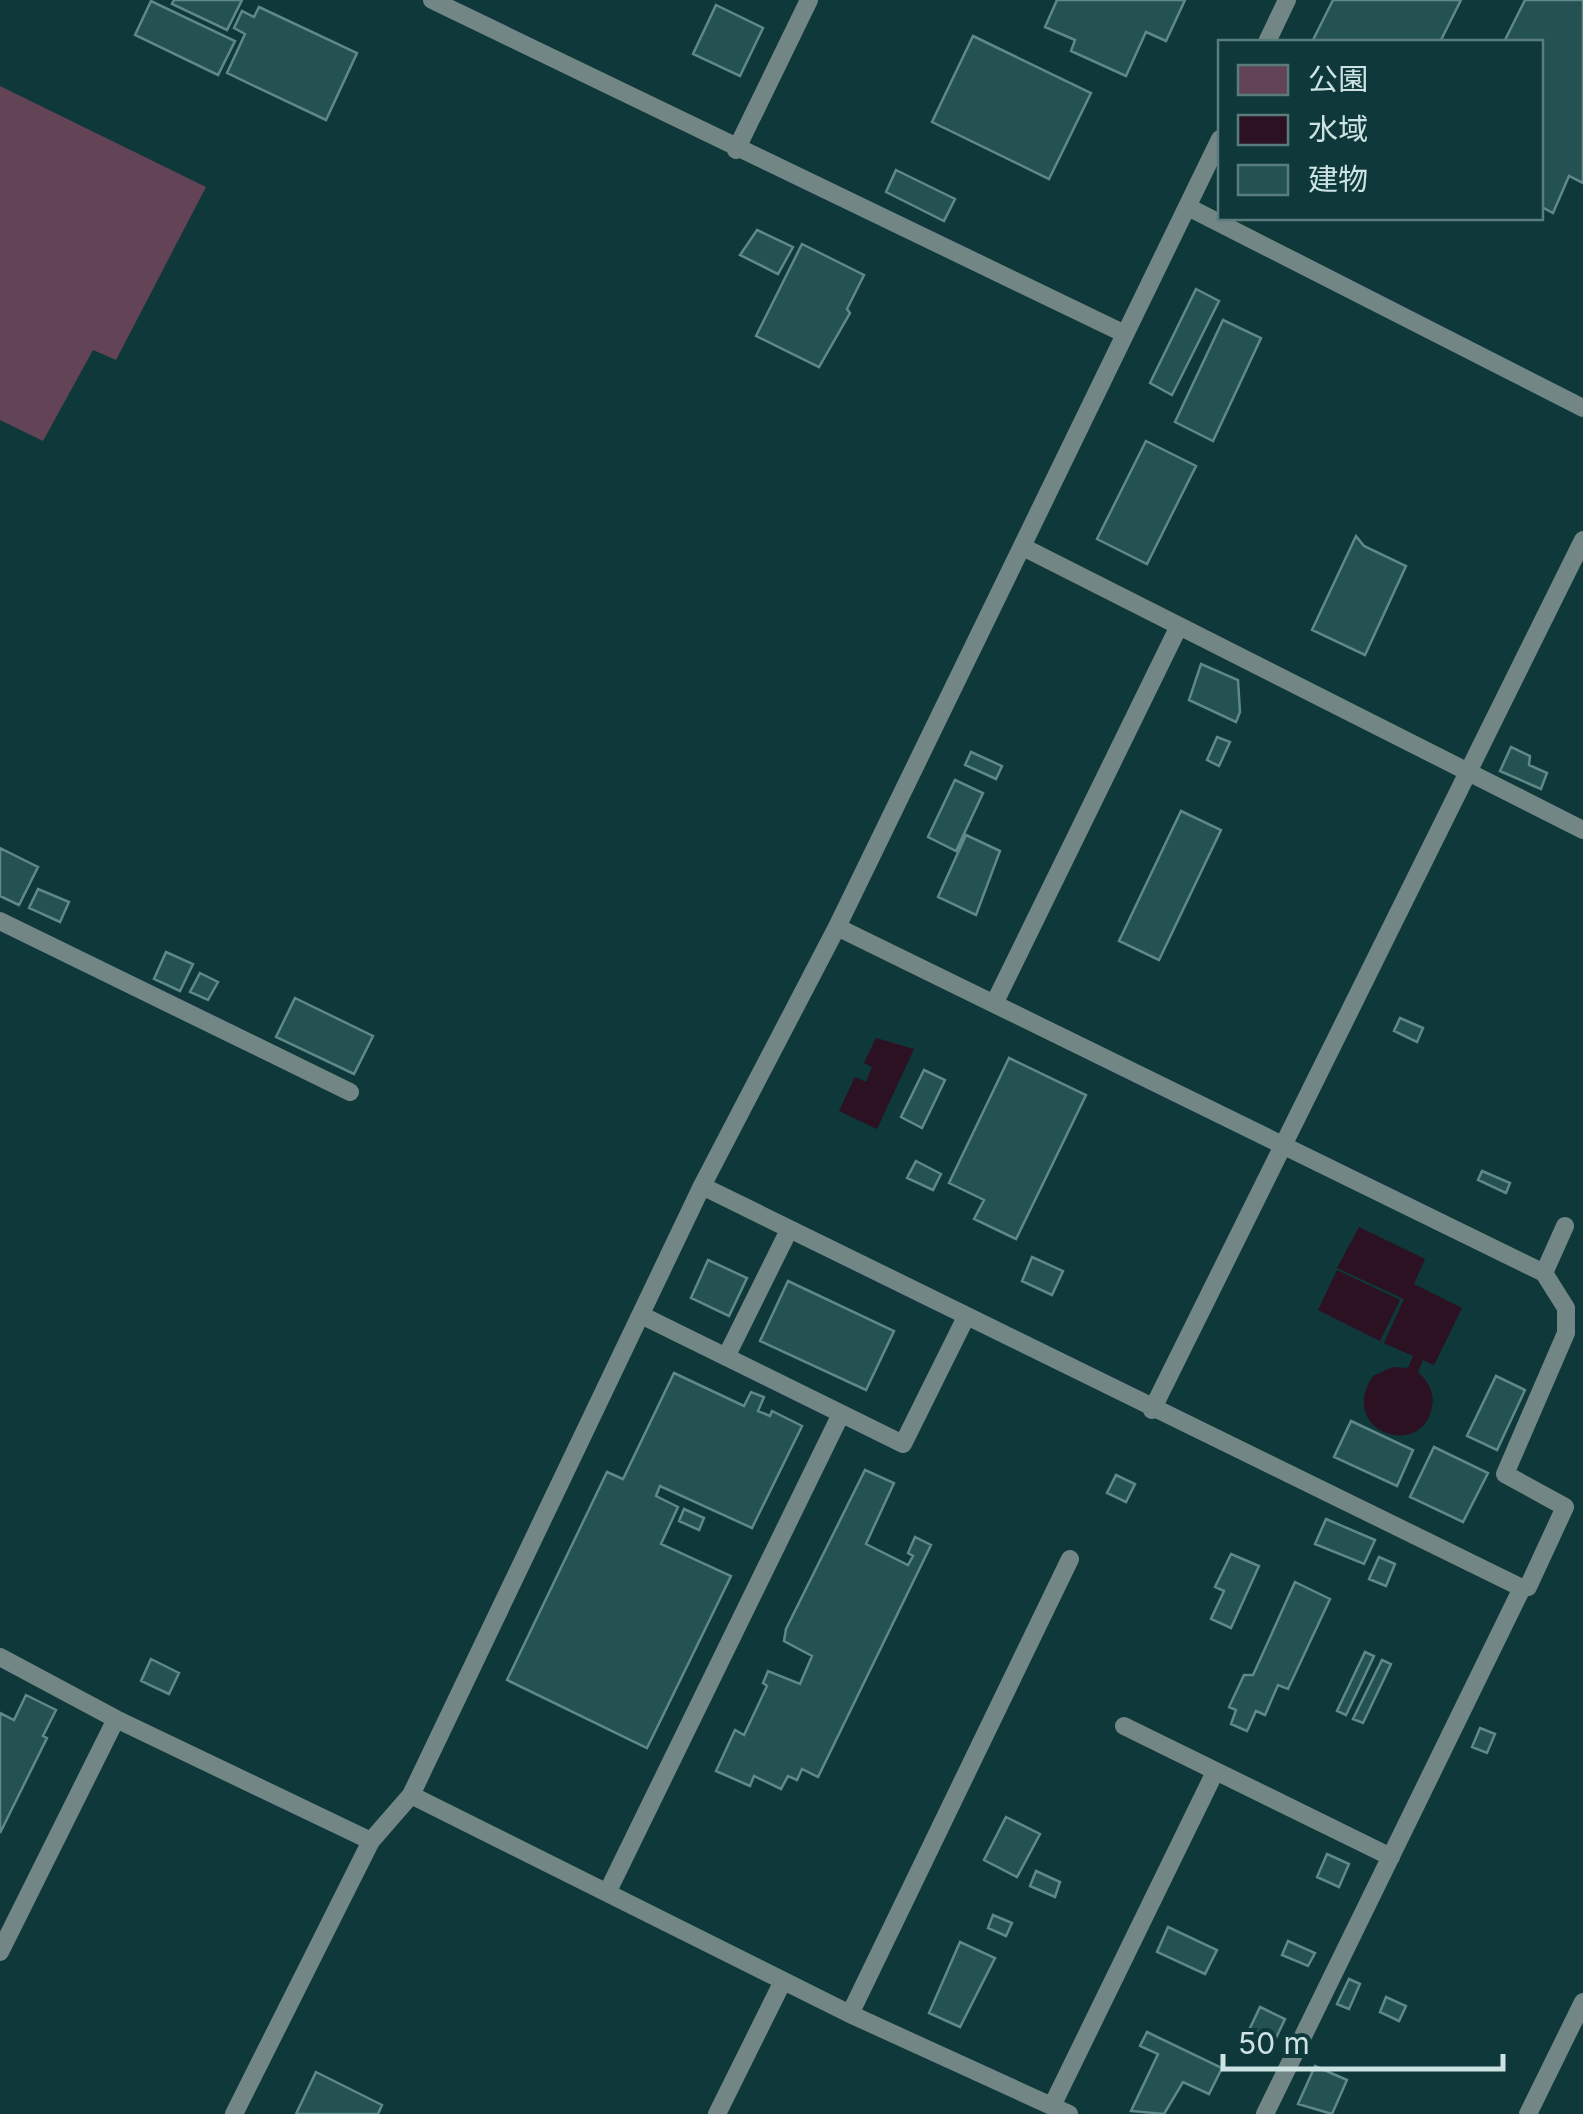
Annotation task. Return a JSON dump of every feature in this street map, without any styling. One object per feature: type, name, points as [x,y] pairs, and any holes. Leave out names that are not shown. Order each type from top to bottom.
[{"type":"lane","points":[[736,150],[809,0]]},
{"type":"lane","points":[[1268,40],[1288,0]]},
{"type":"lane","points":[[441,2],[736,150],[1125,334]]},
{"type":"lane","points":[[234,2114],[371,1840],[411,1795],[702,1186],[838,927],[1218,144]]},
{"type":"lane","points":[[1188,207],[1583,408]]},
{"type":"lane","points":[[1152,1410],[1285,1149],[1466,771],[1583,540]]},
{"type":"lane","points":[[1023,547],[1583,830]]},
{"type":"lane","points":[[994,1004],[1179,626]]},
{"type":"lane","points":[[0,922],[350,1092]]},
{"type":"lane","points":[[702,1186],[1152,1410],[1522,1588],[1528,1587],[1565,1507],[1505,1474],[1566,1333],[1566,1308],[1544,1273],[838,927]]},
{"type":"lane","points":[[1544,1273],[1565,1226]]},
{"type":"lane","points":[[726,1356],[789,1230]]},
{"type":"lane","points":[[641,1315],[903,1444],[966,1317]]},
{"type":"lane","points":[[608,1894],[841,1414]]},
{"type":"lane","points":[[850,2014],[1070,1560]]},
{"type":"lane","points":[[1265,2114],[1522,1588]]},
{"type":"lane","points":[[0,1657],[116,1719],[371,1840]]},
{"type":"lane","points":[[0,1952],[116,1719]]},
{"type":"lane","points":[[1124,1726],[1214,1774],[1391,1857]]},
{"type":"lane","points":[[411,1795],[850,2014],[1060,2110],[1214,1774]]},
{"type":"lane","points":[[717,2114],[783,1981]]},
{"type":"lane","points":[[1528,2114],[1583,2002]]},
{"type":"green space","points":[[0,86],[206,187],[116,360],[93,350],[43,441],[0,420]]},
{"type":"water","points":[[876,1038],[914,1049],[877,1129],[839,1111],[855,1077],[866,1082],[872,1067],[864,1063]]},
{"type":"water","points":[[1359,1227],[1425,1259],[1414,1284],[1462,1308],[1434,1365],[1423,1360],[1418,1372],[1430,1388],[1433,1402],[1425,1423],[1413,1433],[1385,1432],[1365,1412],[1365,1395],[1373,1376],[1393,1367],[1408,1368],[1413,1356],[1384,1343],[1404,1299],[1337,1268]]},
{"type":"water","points":[[1337,1270],[1400,1300],[1380,1341],[1318,1310]]},
{"type":"building","points":[[174,0],[242,0],[227,30],[172,4]]},
{"type":"building","points":[[1057,0],[1185,0],[1166,41],[1146,32],[1126,76],[1071,51],[1075,40],[1045,27]]},
{"type":"building","points":[[1333,0],[1461,0],[1441,40],[1313,40]]},
{"type":"building","points":[[1525,0],[1583,0],[1583,183],[1569,176],[1553,213],[1543,208],[1543,40],[1505,40]]},
{"type":"building","points":[[151,1],[235,41],[218,75],[135,35]]},
{"type":"building","points":[[716,5],[763,28],[740,76],[693,54]]},
{"type":"building","points":[[259,7],[357,53],[326,120],[227,73],[245,34],[234,28],[242,11],[254,17]]},
{"type":"building","points":[[973,36],[1091,93],[1049,179],[932,122]]},
{"type":"building","points":[[896,170],[955,199],[944,221],[886,192]]},
{"type":"building","points":[[757,230],[793,247],[778,274],[740,255]]},
{"type":"building","points":[[802,244],[864,275],[847,309],[850,313],[819,367],[756,336]]},
{"type":"building","points":[[1196,289],[1219,301],[1172,395],[1150,383]]},
{"type":"building","points":[[1223,320],[1261,338],[1213,441],[1175,422]]},
{"type":"building","points":[[1146,441],[1196,466],[1147,564],[1097,539]]},
{"type":"building","points":[[1356,536],[1364,546],[1406,566],[1365,655],[1312,630]]},
{"type":"building","points":[[1201,664],[1238,680],[1240,712],[1236,722],[1189,700]]},
{"type":"building","points":[[1217,737],[1230,742],[1219,766],[1207,760]]},
{"type":"building","points":[[1511,747],[1530,756],[1529,765],[1547,773],[1541,789],[1500,771]]},
{"type":"building","points":[[971,752],[1002,766],[996,779],[965,765]]},
{"type":"building","points":[[955,780],[983,793],[956,851],[928,837]]},
{"type":"building","points":[[1181,811],[1221,830],[1159,960],[1119,941]]},
{"type":"building","points":[[966,835],[1000,851],[976,915],[938,897]]},
{"type":"building","points":[[0,848],[38,867],[19,905],[0,896]]},
{"type":"building","points":[[38,889],[69,902],[60,922],[29,908]]},
{"type":"building","points":[[166,952],[193,964],[180,991],[154,979]]},
{"type":"building","points":[[200,973],[218,982],[208,1000],[190,992]]},
{"type":"building","points":[[295,998],[373,1036],[354,1074],[276,1037]]},
{"type":"building","points":[[1400,1018],[1423,1028],[1417,1042],[1394,1031]]},
{"type":"building","points":[[1009,1058],[1086,1095],[1016,1239],[974,1219],[984,1200],[949,1183]]},
{"type":"building","points":[[924,1070],[945,1080],[922,1128],[901,1117]]},
{"type":"building","points":[[916,1161],[941,1174],[933,1190],[907,1178]]},
{"type":"building","points":[[1482,1171],[1510,1183],[1506,1193],[1478,1180]]},
{"type":"building","points":[[1032,1257],[1063,1271],[1052,1295],[1022,1281]]},
{"type":"building","points":[[708,1260],[747,1278],[729,1316],[691,1298]]},
{"type":"building","points":[[788,1281],[894,1331],[866,1390],[760,1341]]},
{"type":"building","points":[[674,1373],[744,1406],[751,1392],[764,1397],[758,1411],[770,1416],[772,1411],[802,1426],[752,1528],[660,1486],[656,1496],[678,1507],[661,1544],[731,1576],[647,1748],[507,1680],[607,1472],[623,1479]]},
{"type":"building","points":[[1496,1376],[1525,1390],[1497,1450],[1467,1436]]},
{"type":"building","points":[[1351,1421],[1413,1450],[1397,1486],[1334,1457]]},
{"type":"building","points":[[1434,1447],[1488,1473],[1463,1522],[1410,1497]]},
{"type":"building","points":[[865,1470],[894,1483],[866,1544],[908,1565],[915,1537],[931,1545],[818,1777],[802,1769],[797,1780],[788,1776],[781,1789],[754,1776],[750,1786],[716,1771],[735,1730],[744,1735],[767,1686],[763,1683],[768,1671],[800,1684],[812,1656],[784,1641],[786,1629]]},
{"type":"building","points":[[1116,1475],[1135,1484],[1126,1502],[1107,1493]]},
{"type":"building","points":[[684,1509],[704,1518],[699,1530],[679,1521]]},
{"type":"building","points":[[1326,1519],[1375,1540],[1364,1564],[1315,1544]]},
{"type":"building","points":[[1231,1554],[1259,1566],[1231,1628],[1211,1619],[1224,1591],[1215,1587]]},
{"type":"building","points":[[1379,1557],[1395,1564],[1386,1586],[1369,1579]]},
{"type":"building","points":[[1295,1582],[1330,1599],[1288,1689],[1278,1685],[1265,1715],[1256,1711],[1247,1731],[1231,1724],[1236,1710],[1229,1707],[1244,1675],[1253,1675]]},
{"type":"building","points":[[1365,1652],[1374,1656],[1346,1715],[1337,1711]]},
{"type":"building","points":[[151,1659],[179,1673],[169,1694],[141,1681]]},
{"type":"building","points":[[1382,1660],[1391,1664],[1363,1723],[1353,1719]]},
{"type":"building","points":[[26,1695],[56,1710],[43,1736],[47,1738],[0,1833],[0,1713],[14,1720]]},
{"type":"building","points":[[1480,1728],[1495,1734],[1487,1753],[1472,1747]]},
{"type":"building","points":[[1006,1817],[1040,1834],[1017,1877],[984,1860]]},
{"type":"building","points":[[1327,1854],[1349,1864],[1339,1887],[1317,1877]]},
{"type":"building","points":[[1036,1871],[1060,1882],[1055,1897],[1030,1886]]},
{"type":"building","points":[[993,1915],[1012,1923],[1006,1936],[988,1928]]},
{"type":"building","points":[[1168,1927],[1217,1950],[1205,1974],[1157,1952]]},
{"type":"building","points":[[1288,1941],[1315,1953],[1308,1966],[1282,1955]]},
{"type":"building","points":[[960,1942],[995,1958],[960,2027],[929,2013]]},
{"type":"building","points":[[1349,1979],[1360,1984],[1349,2009],[1337,2004]]},
{"type":"building","points":[[1386,1997],[1406,2006],[1399,2021],[1380,2012]]},
{"type":"building","points":[[1260,2007],[1285,2019],[1275,2040],[1250,2028]]},
{"type":"building","points":[[1147,2032],[1222,2068],[1209,2094],[1183,2082],[1164,2114],[1131,2111],[1158,2054],[1140,2046]]},
{"type":"building","points":[[1315,2066],[1347,2080],[1332,2114],[1298,2104]]},
{"type":"building","points":[[316,2072],[382,2105],[378,2114],[296,2114]]}]
